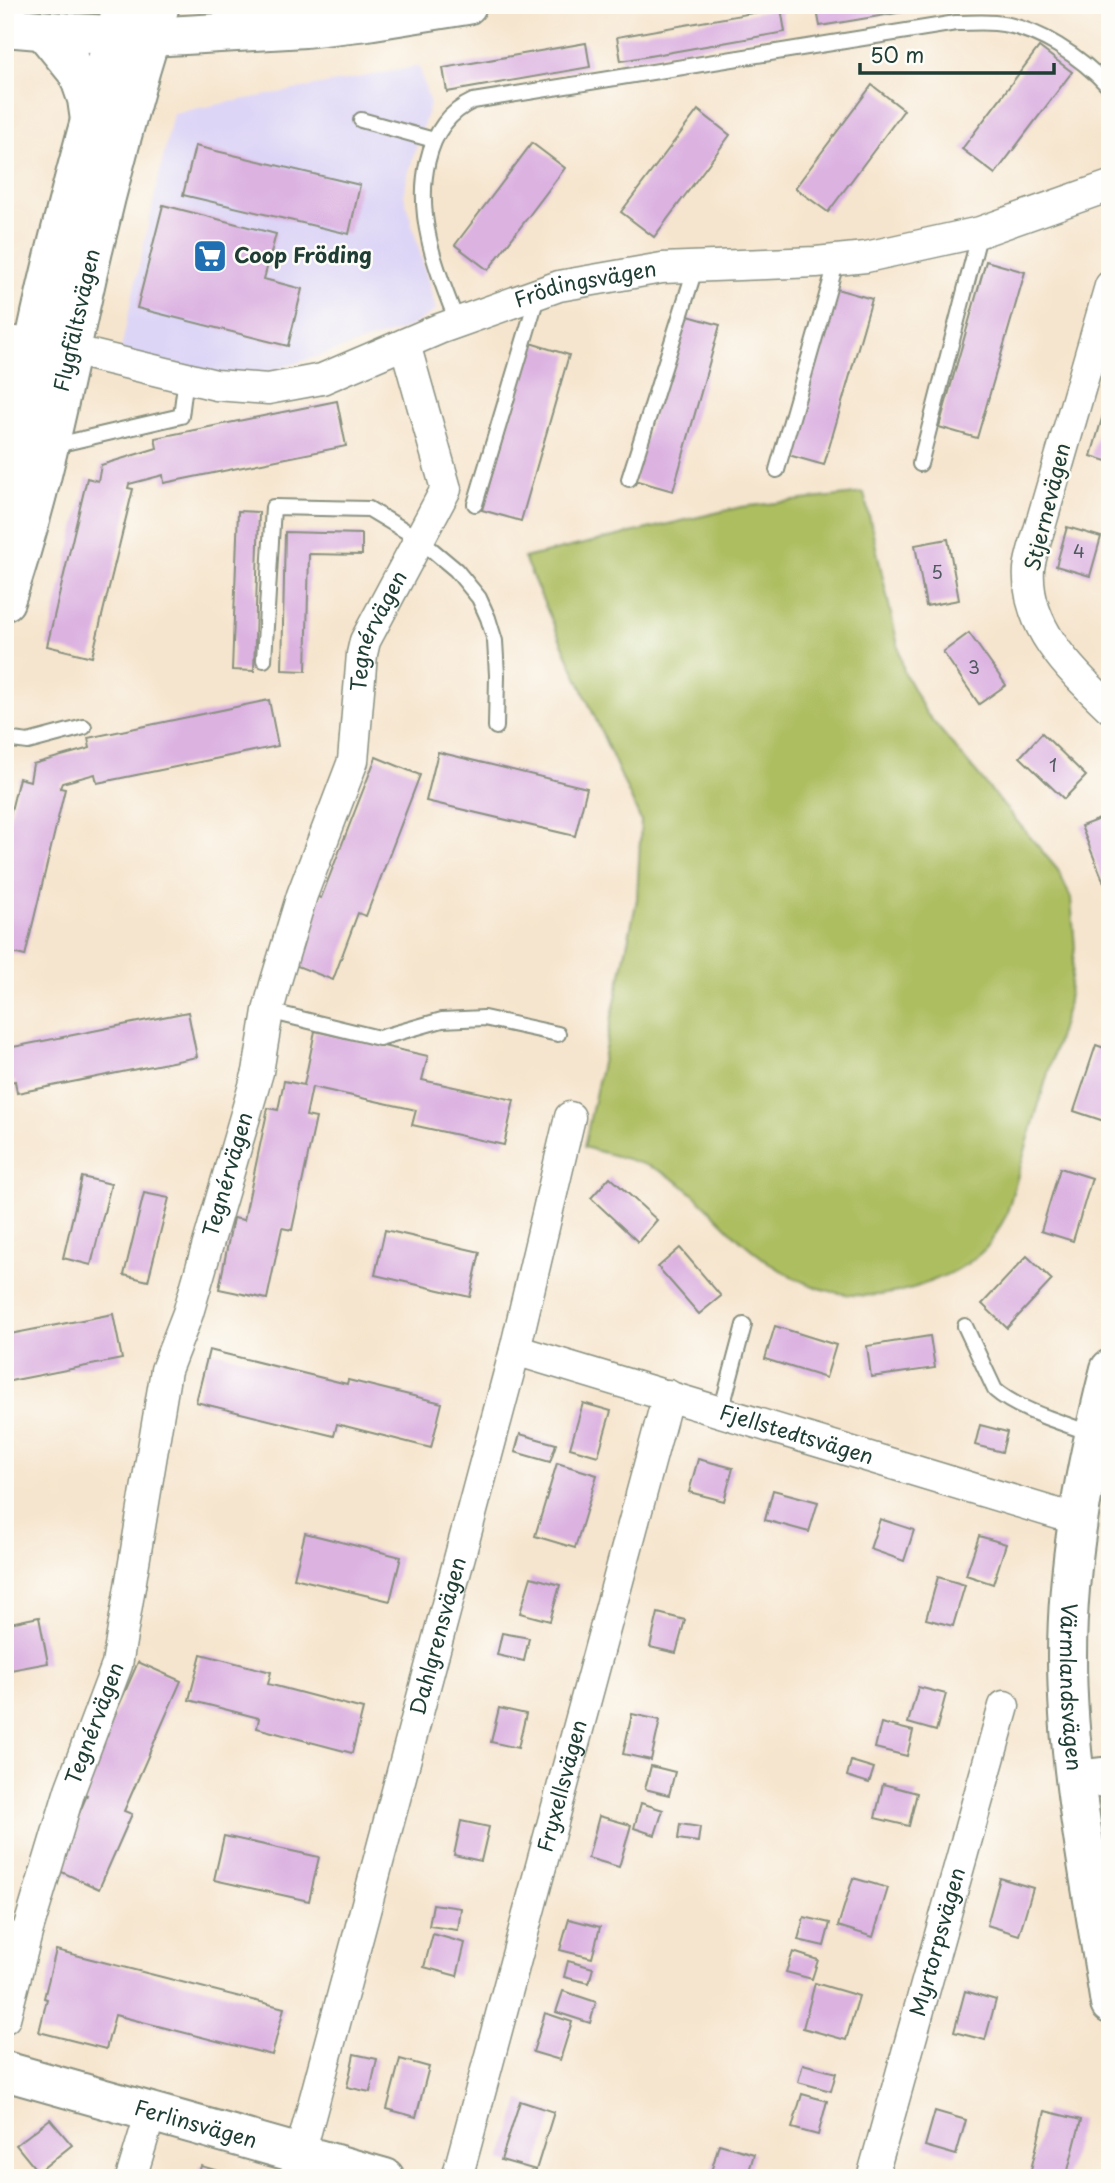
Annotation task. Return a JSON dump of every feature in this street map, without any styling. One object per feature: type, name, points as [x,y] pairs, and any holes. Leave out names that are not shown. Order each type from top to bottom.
[{"type":"street","points":[[5,27],[44,31],[137,21],[305,28],[467,5]]},
{"type":"street","name":"Flygfältsvägen","points":[[5,516],[12,468],[20,342],[61,230],[90,121],[137,21]]},
{"type":"street","name":"Flygfältsvägen","points":[[5,601],[26,530],[136,82],[137,21]]},
{"type":"street","points":[[44,31],[78,74],[87,99],[90,121]]},
{"type":"street","name":"Frödingsvägen","points":[[71,350],[216,384],[268,389],[323,379],[457,322],[559,286],[662,268],[866,257],[979,232],[1110,186]]},
{"type":"street","name":"Stjernevägen","points":[[1110,286],[1029,569],[1032,602],[1043,632],[1070,669],[1110,708]]},
{"type":"street","points":[[20,342],[71,350]]},
{"type":"street","name":"Tegnérvägen","points":[[5,2018],[12,1928],[70,1790],[117,1665],[166,1370],[188,1312],[258,1072],[268,1011],[303,895],[353,761],[365,641],[446,489],[405,344]]},
{"type":"street","name":"Dahlgrensvägen","points":[[300,2154],[515,1350],[570,1117]]},
{"type":"street","name":"Fjellstedtsvägen","points":[[515,1350],[1078,1520]]},
{"type":"street","name":"Värmlandsvägen","points":[[1110,1369],[1094,1434],[1078,1520],[1072,1567],[1067,1658],[1069,1716],[1093,1778],[1110,2004]]},
{"type":"street","name":"Fryxellsvägen","points":[[457,2178],[668,1395]]},
{"type":"street","name":"Myrtorpsvägen","points":[[872,2178],[1004,1706]]},
{"type":"street","name":"Ferlinsvägen","points":[[5,2071],[384,2178]]},
{"type":"street","points":[[131,2178],[151,2112]]},
{"type":"lane","points":[[457,322],[428,239],[425,177],[434,139],[451,113],[484,98],[956,23],[995,23],[1025,30],[1065,50],[1110,88]]},
{"type":"lane","points":[[361,120],[434,139]]},
{"type":"lane","points":[[920,464],[979,232]]},
{"type":"lane","points":[[777,470],[837,260]]},
{"type":"lane","points":[[629,479],[696,266]]},
{"type":"lane","points":[[475,504],[539,293]]},
{"type":"lane","points":[[65,443],[181,416],[186,377]]},
{"type":"lane","points":[[264,660],[273,508],[369,509],[419,539],[456,570],[474,590],[488,618],[495,641],[496,727]]},
{"type":"lane","points":[[5,739],[28,742],[84,727]]},
{"type":"lane","points":[[268,1011],[379,1038],[442,1020],[484,1018],[558,1034]]},
{"type":"lane","points":[[721,1411],[744,1325]]},
{"type":"lane","points":[[965,1326],[995,1390],[1016,1404],[1094,1434]]},
{"type":"shaded area","points":[[419,66],[430,104],[404,195],[436,310],[408,328],[245,379],[120,353],[173,113]]},
{"type":"green space","points":[[864,493],[904,672],[926,713],[1058,870],[1071,898],[1075,947],[1067,1008],[1006,1216],[986,1248],[961,1268],[906,1290],[881,1295],[834,1292],[788,1275],[745,1244],[694,1195],[672,1178],[652,1167],[584,1147],[637,899],[641,821],[524,558],[741,507]]},
{"type":"building","points":[[816,5],[933,5],[933,7],[820,26]]},
{"type":"building","points":[[781,8],[785,32],[621,61],[617,37]]},
{"type":"building","points":[[586,43],[590,67],[447,92],[443,68]]},
{"type":"building","points":[[1039,47],[1072,72],[995,174],[962,149]]},
{"type":"building","points":[[872,85],[904,110],[828,212],[795,188]]},
{"type":"building","points":[[698,110],[730,135],[654,237],[621,212]]},
{"type":"building","points":[[532,143],[565,168],[488,270],[455,245]]},
{"type":"building","points":[[195,146],[360,185],[349,234],[183,195]]},
{"type":"building","name":"Coop Fröding","points":[[163,205],[276,234],[264,279],[302,289],[288,346],[137,308]]},
{"type":"building","points":[[986,261],[1025,272],[977,438],[939,427]]},
{"type":"building","points":[[833,288],[872,299],[824,465],[785,454]]},
{"type":"building","points":[[681,314],[720,325],[673,491],[634,480]]},
{"type":"building","points":[[530,343],[569,355],[521,521],[482,510]]},
{"type":"building","points":[[337,401],[346,446],[164,483],[163,475],[129,484],[128,488],[133,489],[92,657],[47,646],[87,478],[98,481],[101,465],[157,448],[155,438]]},
{"type":"building","points":[[1103,415],[1110,417],[1110,462],[1091,456]]},
{"type":"building","points":[[238,511],[259,512],[254,671],[232,670]]},
{"type":"building","points":[[1067,527],[1101,537],[1090,576],[1056,566]]},
{"type":"building","points":[[285,532],[362,534],[362,555],[309,554],[306,671],[282,670]]},
{"type":"building","points":[[948,539],[959,600],[926,606],[915,545]]},
{"type":"building","points":[[969,633],[1006,685],[979,704],[943,652]]},
{"type":"building","points":[[269,700],[278,746],[97,783],[95,774],[62,783],[60,788],[65,789],[25,956],[5,951],[5,835],[19,778],[30,781],[33,764],[90,748],[88,738]]},
{"type":"building","points":[[1042,733],[1086,776],[1064,799],[1020,757]]},
{"type":"building","points":[[438,752],[587,788],[575,836],[426,801]]},
{"type":"building","points":[[376,757],[420,775],[366,916],[358,913],[333,980],[287,962],[313,895],[321,898]]},
{"type":"building","points":[[1110,815],[1110,883],[1105,885],[1081,826]]},
{"type":"building","points":[[1110,985],[1110,1011],[1105,1010]]},
{"type":"building","points":[[188,1012],[197,1057],[17,1093],[15,1081],[5,1083],[5,1056],[9,1056],[8,1048]]},
{"type":"building","points":[[315,1031],[428,1056],[422,1080],[514,1100],[504,1145],[412,1125],[416,1110],[312,1087],[306,1116],[316,1118],[292,1230],[282,1228],[267,1299],[219,1289],[233,1218],[244,1220],[268,1108],[278,1110],[284,1081],[304,1085]]},
{"type":"building","points":[[1096,1045],[1110,1050],[1110,1123],[1074,1111]]},
{"type":"building","points":[[1060,1168],[1092,1178],[1073,1241],[1041,1231]]},
{"type":"building","points":[[82,1177],[111,1184],[91,1265],[63,1258]]},
{"type":"building","points":[[610,1177],[657,1220],[638,1242],[591,1198]]},
{"type":"building","points":[[144,1193],[169,1198],[148,1281],[124,1275]]},
{"type":"building","points":[[385,1230],[480,1252],[470,1297],[375,1275]]},
{"type":"building","points":[[680,1248],[721,1296],[699,1314],[658,1267]]},
{"type":"building","points":[[1027,1256],[1052,1280],[1007,1328],[982,1304]]},
{"type":"building","points":[[113,1314],[122,1359],[5,1382],[5,1335]]},
{"type":"building","points":[[775,1326],[836,1345],[826,1378],[765,1359]]},
{"type":"building","points":[[930,1336],[935,1368],[871,1377],[867,1346]]},
{"type":"building","points":[[209,1350],[347,1384],[348,1380],[442,1403],[431,1448],[337,1424],[334,1436],[196,1402]]},
{"type":"building","points":[[583,1403],[611,1411],[598,1456],[570,1448]]},
{"type":"building","points":[[980,1425],[1007,1432],[1002,1452],[975,1445]]},
{"type":"building","points":[[520,1434],[556,1444],[550,1462],[515,1452]]},
{"type":"building","points":[[698,1459],[733,1468],[724,1501],[689,1492]]},
{"type":"building","points":[[557,1463],[597,1475],[575,1548],[535,1536]]},
{"type":"building","points":[[773,1490],[818,1502],[809,1532],[765,1520]]},
{"type":"building","points":[[880,1519],[914,1530],[904,1561],[870,1549]]},
{"type":"building","points":[[305,1533],[401,1557],[390,1601],[294,1578]]},
{"type":"building","points":[[979,1536],[1006,1544],[993,1584],[966,1575]]},
{"type":"building","points":[[531,1577],[560,1585],[550,1621],[520,1613]]},
{"type":"building","points":[[938,1577],[965,1585],[953,1626],[926,1619]]},
{"type":"building","points":[[658,1613],[685,1620],[676,1653],[650,1647]]},
{"type":"building","points":[[39,1617],[48,1663],[5,1671],[5,1624]]},
{"type":"building","points":[[502,1633],[529,1638],[524,1661],[497,1655]]},
{"type":"building","points":[[201,1654],[271,1672],[268,1684],[363,1709],[352,1753],[257,1728],[259,1718],[189,1700]]},
{"type":"building","points":[[138,1662],[181,1681],[124,1811],[132,1814],[99,1889],[55,1869],[87,1795],[81,1792]]},
{"type":"building","points":[[918,1687],[946,1694],[936,1731],[908,1723]]},
{"type":"building","points":[[499,1708],[526,1714],[518,1748],[491,1742]]},
{"type":"building","points":[[632,1714],[660,1720],[651,1760],[623,1754]]},
{"type":"building","points":[[881,1723],[913,1731],[907,1756],[875,1748]]},
{"type":"building","points":[[851,1761],[874,1768],[869,1783],[847,1776]]},
{"type":"building","points":[[651,1766],[675,1772],[669,1795],[645,1789]]},
{"type":"building","points":[[883,1784],[917,1793],[909,1826],[875,1818]]},
{"type":"building","points":[[641,1803],[663,1810],[655,1835],[634,1828]]},
{"type":"building","points":[[599,1816],[631,1825],[619,1867],[588,1858]]},
{"type":"building","points":[[461,1821],[489,1827],[481,1861],[454,1855]]},
{"type":"building","points":[[680,1824],[700,1827],[698,1842],[678,1839]]},
{"type":"building","points":[[224,1836],[319,1857],[309,1901],[214,1880]]},
{"type":"building","points":[[853,1878],[888,1888],[873,1937],[838,1926]]},
{"type":"building","points":[[1000,1878],[1033,1888],[1019,1935],[987,1925]]},
{"type":"building","points":[[433,1904],[461,1908],[458,1930],[429,1926]]},
{"type":"building","points":[[804,1917],[830,1923],[824,1946],[798,1940]]},
{"type":"building","points":[[569,1919],[600,1927],[592,1958],[560,1950]]},
{"type":"building","points":[[433,1934],[465,1943],[457,1976],[424,1967]]},
{"type":"building","points":[[56,1950],[284,2008],[272,2055],[115,2015],[106,2049],[39,2032]]},
{"type":"building","points":[[793,1952],[818,1960],[812,1979],[786,1972]]},
{"type":"building","points":[[568,1961],[593,1968],[589,1983],[564,1977]]},
{"type":"building","points":[[815,1983],[859,1996],[846,2040],[803,2028]]},
{"type":"building","points":[[563,1991],[596,2002],[590,2023],[556,2012]]},
{"type":"building","points":[[965,1991],[996,2000],[985,2040],[954,2032]]},
{"type":"building","points":[[545,2013],[572,2022],[560,2060],[533,2052]]},
{"type":"building","points":[[354,2054],[377,2059],[370,2092],[347,2087]]},
{"type":"building","points":[[400,2059],[429,2067],[416,2117],[387,2109]]},
{"type":"building","points":[[803,2064],[836,2073],[831,2091],[798,2082]]},
{"type":"building","points":[[802,2094],[827,2101],[818,2135],[792,2128]]},
{"type":"building","points":[[520,2101],[554,2112],[536,2170],[501,2160]]},
{"type":"building","points":[[935,2111],[966,2120],[956,2155],[925,2146]]},
{"type":"building","points":[[1045,2111],[1081,2120],[1066,2178],[1029,2178]]},
{"type":"building","points":[[50,2119],[72,2145],[38,2172],[16,2145]]},
{"type":"building","points":[[719,2144],[754,2154],[747,2178],[732,2178],[711,2172]]},
{"type":"building","points":[[201,2166],[229,2174],[228,2178],[197,2178]]},
{"type":"place","name":"Coop Fröding","points":[[210,256]]}]
